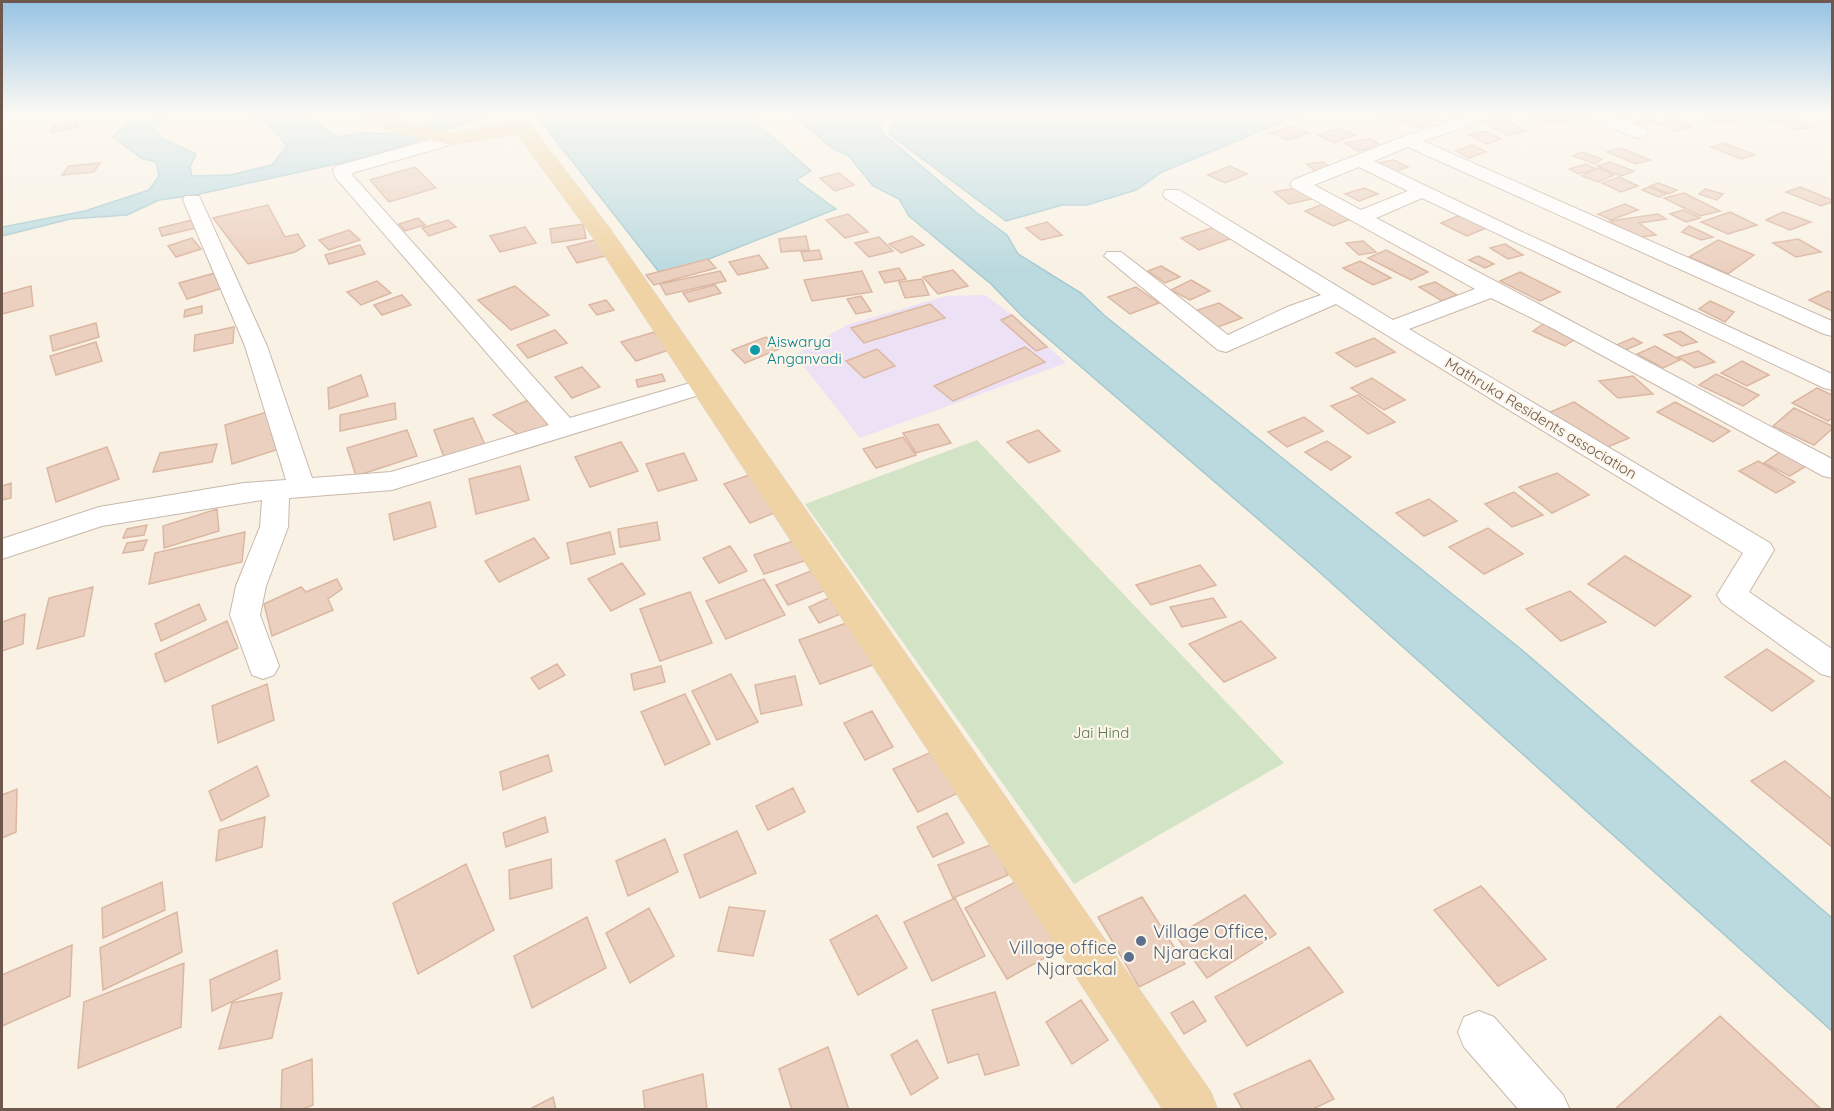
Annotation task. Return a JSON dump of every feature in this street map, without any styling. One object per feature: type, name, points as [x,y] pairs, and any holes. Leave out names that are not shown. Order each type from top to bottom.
[{"type":"main road","points":[[551,166],[601,232],[1193,1110]]},
{"type":"street","points":[[357,166],[342,170],[344,177],[565,428]]},
{"type":"street","points":[[1344,166],[1299,184],[1492,290],[1572,330],[1833,470]]},
{"type":"street","points":[[1371,166],[1513,235],[1833,383]]},
{"type":"street","points":[[1463,166],[1833,329]]},
{"type":"street","points":[[1362,217],[1423,190]]},
{"type":"street","name":"Mathruka Residents association","points":[[1172,194],[1760,550],[1732,595],[1833,665]]},
{"type":"street","points":[[192,200],[256,346],[289,489],[251,586],[245,615],[263,666]]},
{"type":"street","points":[[1513,235],[1561,210]]},
{"type":"street","points":[[1114,256],[1226,345],[1295,312],[1338,296]]},
{"type":"street","points":[[1652,298],[1701,271]]},
{"type":"street","points":[[1392,328],[1492,290]]},
{"type":"street","points":[[2,549],[99,517],[244,492],[392,481],[704,386]]},
{"type":"street","points":[[1479,1032],[1548,1110]]},
{"type":"shaded area","points":[[985,295],[1018,319],[1066,363],[860,438],[795,355],[847,325],[946,296]]},
{"type":"green space","name":"Jai Hind","points":[[977,440],[1284,763],[1074,884],[805,504]]},
{"type":"water","points":[[157,166],[191,166],[192,176],[230,175],[268,166],[327,166],[195,195],[159,200],[127,215],[70,219],[2,236],[2,227],[85,211],[149,190],[159,176]]},
{"type":"water","points":[[576,166],[805,166],[811,171],[796,180],[836,209],[663,277]]},
{"type":"water","points":[[857,166],[921,166],[1007,235],[1018,254],[1081,293],[1105,316],[1522,650],[1832,918],[1832,1031],[1308,562],[1023,317],[991,284],[909,216],[899,199],[873,186]]},
{"type":"water","points":[[932,166],[1177,166],[1162,172],[1136,190],[1087,205],[1062,205],[1006,221]]},
{"type":"building","points":[[69,166],[98,166],[94,172],[62,175]]},
{"type":"building","points":[[1230,166],[1247,174],[1225,183],[1208,175]]},
{"type":"building","points":[[1309,166],[1328,166],[1332,169],[1315,171]]},
{"type":"building","points":[[1376,166],[1408,167],[1392,173]]},
{"type":"building","points":[[1590,166],[1596,169],[1579,174],[1569,169]]},
{"type":"building","points":[[1597,166],[1620,166],[1634,171],[1621,176]]},
{"type":"building","points":[[415,167],[436,188],[389,202],[370,180]]},
{"type":"building","points":[[1598,168],[1614,175],[1598,182],[1582,176]]},
{"type":"building","points":[[839,173],[854,185],[835,191],[820,178]]},
{"type":"building","points":[[1619,177],[1638,186],[1621,192],[1602,183]]},
{"type":"building","points":[[1658,183],[1677,190],[1669,194],[1650,186]]},
{"type":"building","points":[[1649,187],[1666,194],[1659,197],[1642,190]]},
{"type":"building","points":[[1800,187],[1832,200],[1832,202],[1821,206],[1786,192]]},
{"type":"building","points":[[1296,188],[1312,199],[1289,204],[1274,192]]},
{"type":"building","points":[[1364,188],[1378,194],[1359,201],[1345,194]]},
{"type":"building","points":[[1705,189],[1723,194],[1717,200],[1699,194]]},
{"type":"building","points":[[1684,193],[1720,211],[1700,216],[1664,198]]},
{"type":"building","points":[[1323,204],[1351,219],[1333,226],[1305,211]]},
{"type":"building","points":[[1625,204],[1638,210],[1611,220],[1598,214]]},
{"type":"building","points":[[268,205],[285,237],[298,234],[305,246],[295,252],[248,264],[213,218]]},
{"type":"building","points":[[1683,210],[1700,218],[1686,222],[1670,214]]},
{"type":"building","points":[[1730,212],[1757,225],[1728,234],[1701,222]]},
{"type":"building","points":[[1783,212],[1811,222],[1790,230],[1766,220]]},
{"type":"building","points":[[1465,213],[1491,226],[1467,236],[1441,223]]},
{"type":"building","points":[[848,214],[868,232],[845,238],[826,220]]},
{"type":"building","points":[[1658,214],[1666,219],[1639,223],[1656,235],[1635,238],[1610,221]]},
{"type":"building","points":[[418,218],[425,225],[405,231],[399,224]]},
{"type":"building","points":[[197,219],[200,227],[162,236],[159,228]]},
{"type":"building","points":[[448,220],[456,227],[429,236],[422,228]]},
{"type":"building","points":[[1047,222],[1062,235],[1041,240],[1026,228]]},
{"type":"building","points":[[583,224],[586,238],[552,243],[550,229]]},
{"type":"building","points":[[1218,226],[1235,237],[1199,250],[1181,238]]},
{"type":"building","points":[[1689,226],[1713,237],[1701,240],[1682,232]]},
{"type":"building","points":[[525,227],[536,243],[500,252],[490,236]]},
{"type":"building","points":[[349,230],[360,240],[329,250],[319,240]]},
{"type":"building","points":[[806,236],[809,250],[781,252],[779,239]]},
{"type":"building","points":[[912,236],[924,245],[901,253],[889,244]]},
{"type":"building","points":[[879,237],[893,251],[869,257],[855,243]]},
{"type":"building","points":[[192,238],[201,249],[176,257],[168,246]]},
{"type":"building","points":[[602,238],[613,254],[577,263],[567,247]]},
{"type":"building","points":[[1798,239],[1821,252],[1796,257],[1773,243]]},
{"type":"building","points":[[1718,240],[1754,255],[1728,274],[1689,257]]},
{"type":"building","points":[[1363,241],[1376,252],[1359,255],[1346,243]]},
{"type":"building","points":[[1505,244],[1523,255],[1508,259],[1490,248]]},
{"type":"building","points":[[360,245],[365,254],[329,264],[325,255]]},
{"type":"building","points":[[819,250],[822,259],[804,261],[801,252]]},
{"type":"building","points":[[1386,250],[1428,272],[1411,280],[1368,258]]},
{"type":"building","points":[[759,255],[768,268],[738,275],[729,262]]},
{"type":"building","points":[[1478,256],[1494,264],[1485,268],[1469,260]]},
{"type":"building","points":[[708,259],[716,268],[654,285],[646,275]]},
{"type":"building","points":[[1360,261],[1391,278],[1373,285],[1343,268]]},
{"type":"building","points":[[1161,266],[1180,277],[1165,283],[1148,271]]},
{"type":"building","points":[[899,268],[906,279],[885,283],[879,272]]},
{"type":"building","points":[[953,270],[968,286],[938,294],[923,277]]},
{"type":"building","points":[[720,271],[726,281],[666,295],[660,284]]},
{"type":"building","points":[[862,271],[872,292],[812,301],[804,280]]},
{"type":"building","points":[[1520,272],[1560,292],[1540,301],[1500,281]]},
{"type":"building","points":[[215,273],[223,288],[187,299],[179,283]]},
{"type":"building","points":[[922,279],[929,295],[905,298],[899,282]]},
{"type":"building","points":[[1191,280],[1210,291],[1190,300],[1171,290]]},
{"type":"building","points":[[377,281],[391,293],[361,305],[347,292]]},
{"type":"building","points":[[1435,282],[1457,295],[1442,301],[1419,287]]},
{"type":"building","points":[[715,285],[721,293],[689,302],[683,293]]},
{"type":"building","points":[[31,286],[33,306],[2,314],[2,294]]},
{"type":"building","points":[[515,286],[549,315],[511,330],[478,300]]},
{"type":"building","points":[[1136,287],[1159,303],[1130,314],[1108,297]]},
{"type":"building","points":[[1828,291],[1832,293],[1832,311],[1809,300]]},
{"type":"building","points":[[402,295],[411,305],[382,315],[374,305]]},
{"type":"building","points":[[861,296],[871,311],[856,314],[847,299]]},
{"type":"building","points":[[606,300],[614,310],[597,315],[589,305]]},
{"type":"building","points":[[1710,301],[1734,312],[1725,322],[1699,309]]},
{"type":"building","points":[[1219,303],[1242,318],[1218,327],[1195,311]]},
{"type":"building","points":[[930,304],[945,318],[864,343],[851,328]]},
{"type":"building","points":[[202,306],[202,313],[184,317],[185,310]]},
{"type":"building","points":[[1012,315],[1047,347],[1036,351],[1001,320]]},
{"type":"building","points":[[1546,322],[1578,337],[1565,346],[1533,331]]},
{"type":"building","points":[[96,323],[99,337],[53,351],[50,336]]},
{"type":"building","points":[[234,327],[233,343],[194,351],[195,335]]},
{"type":"building","points":[[555,330],[567,343],[528,358],[517,345]]},
{"type":"building","points":[[1680,331],[1697,342],[1682,346],[1664,335]]},
{"type":"building","points":[[654,332],[669,350],[636,361],[621,342]]},
{"type":"building","name":"Aiswarya Anganvadi","points":[[766,337],[779,349],[745,363],[732,350]]},
{"type":"building","points":[[1374,338],[1395,352],[1356,367],[1336,353]]},
{"type":"building","points":[[1633,338],[1642,343],[1623,351],[1614,346]]},
{"type":"building","points":[[96,342],[102,361],[56,375],[50,356]]},
{"type":"building","points":[[1655,346],[1680,360],[1663,368],[1637,354]]},
{"type":"building","points":[[1025,347],[1045,362],[953,401],[934,386]]},
{"type":"building","points":[[877,349],[895,366],[864,378],[846,361]]},
{"type":"building","points":[[1698,351],[1715,362],[1695,368],[1678,357]]},
{"type":"building","points":[[1742,361],[1769,375],[1747,386],[1721,373]]},
{"type":"building","points":[[582,367],[600,387],[572,398],[555,377]]},
{"type":"building","points":[[662,374],[665,381],[638,387],[636,380]]},
{"type":"building","points":[[1716,374],[1759,395],[1743,406],[1699,385]]},
{"type":"building","points":[[361,375],[368,396],[329,409],[328,388]]},
{"type":"building","points":[[1633,376],[1653,394],[1618,398],[1599,381]]},
{"type":"building","points":[[1372,378],[1405,400],[1384,410],[1351,388]]},
{"type":"building","points":[[1817,388],[1832,395],[1832,418],[1828,421],[1792,403]]},
{"type":"building","points":[[1358,395],[1395,422],[1368,434],[1331,406]]},
{"type":"building","points":[[531,399],[554,423],[521,437],[493,415]]},
{"type":"building","points":[[1574,402],[1629,438],[1603,449],[1548,413]]},
{"type":"building","points":[[1675,402],[1730,431],[1713,442],[1657,412]]},
{"type":"building","points":[[395,403],[396,419],[340,431],[340,415]]},
{"type":"building","points":[[1794,408],[1832,426],[1832,429],[1814,445],[1773,426]]},
{"type":"building","points":[[270,411],[279,449],[232,464],[225,425]]},
{"type":"building","points":[[1304,417],[1323,431],[1287,447],[1268,432]]},
{"type":"building","points":[[473,418],[486,447],[445,460],[434,430]]},
{"type":"building","points":[[938,424],[951,443],[916,453],[903,433]]},
{"type":"building","points":[[407,430],[417,456],[356,476],[347,448]]},
{"type":"building","points":[[1038,430],[1060,451],[1029,463],[1007,442]]},
{"type":"building","points":[[903,437],[916,455],[876,468],[863,449]]},
{"type":"building","points":[[1327,441],[1351,457],[1331,470],[1305,452]]},
{"type":"building","points":[[621,442],[638,471],[590,487],[575,457]]},
{"type":"building","points":[[217,444],[212,462],[153,472],[160,453]]},
{"type":"building","points":[[107,447],[119,479],[56,502],[47,468]]},
{"type":"building","points":[[1780,452],[1806,466],[1790,476],[1764,463]]},
{"type":"building","points":[[684,453],[697,480],[658,491],[646,464]]},
{"type":"building","points":[[1758,461],[1795,482],[1776,493],[1739,471]]},
{"type":"building","points":[[520,466],[529,500],[476,514],[469,479]]},
{"type":"building","points":[[1557,473],[1589,495],[1552,513],[1519,487]]},
{"type":"building","points":[[752,474],[779,511],[750,523],[724,484]]},
{"type":"building","points":[[11,483],[11,498],[2,500],[2,486]]},
{"type":"building","points":[[1514,492],[1543,515],[1512,527],[1485,504]]},
{"type":"building","points":[[1429,499],[1457,521],[1424,536],[1396,513]]},
{"type":"building","points":[[430,502],[436,527],[394,540],[389,514]]},
{"type":"building","points":[[217,509],[219,531],[164,548],[163,526]]},
{"type":"building","points":[[657,522],[660,540],[620,547],[618,529]]},
{"type":"building","points":[[147,525],[144,535],[123,538],[127,529]]},
{"type":"building","points":[[1488,528],[1523,554],[1484,574],[1449,547]]},
{"type":"building","points":[[245,532],[242,562],[149,584],[155,553]]},
{"type":"building","points":[[610,532],[615,554],[571,564],[567,543]]},
{"type":"building","points":[[534,538],[549,558],[499,582],[485,561]]},
{"type":"building","points":[[799,539],[810,559],[764,574],[754,555]]},
{"type":"building","points":[[147,540],[143,550],[123,553],[127,543]]},
{"type":"building","points":[[730,546],[747,571],[719,583],[703,558]]},
{"type":"building","points":[[1625,556],[1691,596],[1655,626],[1588,584]]},
{"type":"building","points":[[622,563],[645,594],[611,611],[588,579]]},
{"type":"building","points":[[1200,565],[1216,585],[1151,605],[1136,585]]},
{"type":"building","points":[[816,569],[829,589],[788,605],[776,585]]},
{"type":"building","points":[[337,579],[342,589],[328,599],[333,610],[272,636],[264,604],[301,587],[306,592]]},
{"type":"building","points":[[764,579],[785,615],[726,639],[706,601]]},
{"type":"building","points":[[93,587],[84,636],[37,649],[49,598]]},
{"type":"building","points":[[1570,591],[1606,622],[1561,641],[1526,609]]},
{"type":"building","points":[[690,592],[712,643],[660,661],[640,609]]},
{"type":"building","points":[[833,596],[845,612],[819,623],[809,607]]},
{"type":"building","points":[[1213,598],[1226,617],[1182,627],[1170,607]]},
{"type":"building","points":[[199,604],[206,620],[161,641],[155,624]]},
{"type":"building","points":[[25,614],[23,644],[2,651],[2,622]]},
{"type":"building","points":[[227,621],[238,648],[165,682],[155,654]]},
{"type":"building","points":[[852,621],[875,664],[820,684],[799,640]]},
{"type":"building","points":[[1241,621],[1276,658],[1224,682],[1189,644]]},
{"type":"building","points":[[1767,649],[1814,681],[1772,711],[1725,677]]},
{"type":"building","points":[[557,664],[565,675],[539,689],[531,678]]},
{"type":"building","points":[[661,666],[665,682],[634,690],[631,674]]},
{"type":"building","points":[[731,674],[758,722],[717,740],[692,691]]},
{"type":"building","points":[[795,676],[802,705],[761,714],[755,685]]},
{"type":"building","points":[[267,684],[274,720],[218,743],[212,706]]},
{"type":"building","points":[[685,694],[710,744],[665,765],[641,712]]},
{"type":"building","points":[[872,711],[893,747],[865,760],[844,723]]},
{"type":"building","points":[[932,752],[958,793],[918,812],[893,769]]},
{"type":"building","points":[[548,755],[552,771],[503,790],[500,772]]},
{"type":"building","points":[[1785,761],[1832,799],[1832,847],[1751,781]]},
{"type":"building","points":[[257,766],[269,796],[221,821],[209,791]]},
{"type":"building","points":[[793,788],[805,812],[768,830],[756,806]]},
{"type":"building","points":[[17,789],[16,832],[2,838],[2,795]]},
{"type":"building","points":[[947,813],[964,843],[933,857],[917,827]]},
{"type":"building","points":[[265,817],[262,847],[216,861],[219,830]]},
{"type":"building","points":[[545,817],[548,832],[506,847],[503,833]]},
{"type":"building","points":[[737,831],[756,873],[700,898],[684,855]]},
{"type":"building","points":[[665,839],[678,872],[628,896],[616,861]]},
{"type":"building","points":[[993,844],[1008,875],[953,898],[938,865]]},
{"type":"building","points":[[551,859],[552,888],[510,899],[509,870]]},
{"type":"building","points":[[466,864],[494,930],[418,974],[393,903]]},
{"type":"building","points":[[1025,877],[1068,945],[1007,979],[965,908]]},
{"type":"building","points":[[162,882],[165,910],[103,938],[102,908]]},
{"type":"building","points":[[1481,886],[1546,959],[1498,986],[1434,910]]},
{"type":"building","points":[[1245,895],[1276,934],[1207,978],[1176,936]]},
{"type":"building","name":"Village Office, Njarackal","points":[[1142,897],[1185,964],[1139,987],[1098,917]]},
{"type":"building","points":[[955,898],[985,956],[932,981],[904,922]]},
{"type":"building","points":[[729,907],[765,911],[753,956],[718,951]]},
{"type":"building","points":[[649,908],[674,956],[630,983],[606,933]]},
{"type":"building","points":[[177,912],[182,952],[103,990],[100,948]]},
{"type":"building","points":[[877,915],[907,968],[858,995],[830,940]]},
{"type":"building","points":[[587,917],[606,968],[532,1008],[514,956]]},
{"type":"building","points":[[72,945],[70,996],[2,1026],[2,975]]},
{"type":"building","points":[[1309,947],[1343,992],[1247,1046],[1215,997]]},
{"type":"building","points":[[277,950],[280,979],[212,1011],[210,980]]},
{"type":"building","points":[[184,963],[181,1027],[78,1068],[84,1002]]},
{"type":"building","points":[[995,992],[1019,1065],[985,1075],[978,1054],[948,1063],[932,1010]]},
{"type":"building","points":[[282,993],[272,1038],[219,1049],[232,1003]]},
{"type":"building","points":[[1081,1000],[1108,1040],[1072,1064],[1046,1022]]},
{"type":"building","points":[[1193,1001],[1206,1021],[1184,1034],[1171,1013]]},
{"type":"building","points":[[1720,1016],[1822,1110],[1614,1110]]},
{"type":"building","points":[[917,1040],[938,1078],[911,1095],[891,1055]]},
{"type":"building","points":[[828,1047],[849,1110],[792,1110],[779,1069]]},
{"type":"building","points":[[312,1059],[313,1105],[300,1110],[281,1110],[282,1070]]},
{"type":"building","points":[[1310,1060],[1334,1099],[1311,1110],[1243,1110],[1234,1094]]},
{"type":"building","points":[[703,1074],[707,1110],[645,1110],[643,1091]]},
{"type":"building","points":[[553,1097],[556,1110],[528,1110]]},
{"type":"place","name":"Aiswarya Anganvadi","points":[[755,350]]},
{"type":"place","name":"Village Office, Njarackal","points":[[1141,941]]},
{"type":"place","name":"Village office Njarackal","points":[[1129,957]]}]
